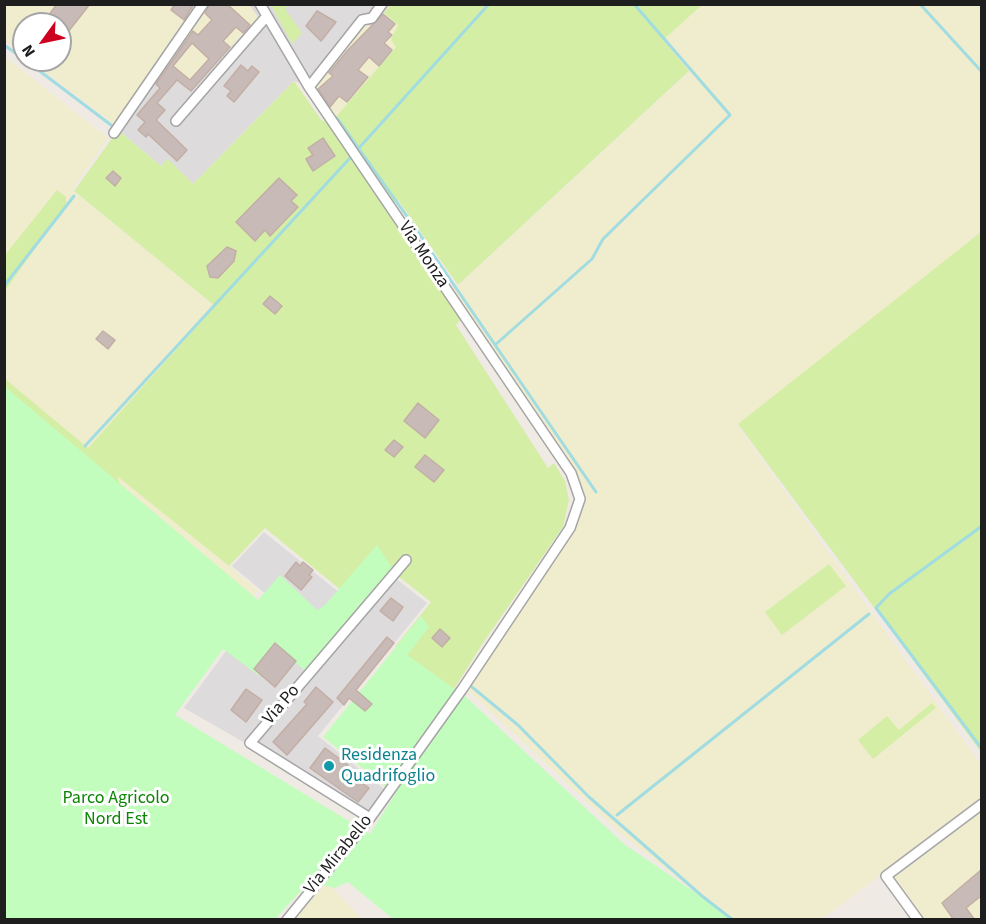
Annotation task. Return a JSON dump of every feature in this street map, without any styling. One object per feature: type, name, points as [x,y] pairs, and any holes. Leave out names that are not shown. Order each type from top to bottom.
[{"type":"street","points":[[114,134],[203,4]]},
{"type":"street","name":"Via Monza","points":[[260,4],[309,87],[571,473],[577,489],[579,507]]},
{"type":"street","points":[[309,87],[362,20],[372,18],[382,4]]},
{"type":"street","points":[[176,121],[266,17]]},
{"type":"street","name":"Via Mirabello","points":[[287,920],[370,818],[463,688],[570,528],[579,507]]},
{"type":"street","name":"Via Po","points":[[370,818],[250,742],[406,560]]},
{"type":"street","points":[[918,920],[886,876],[981,804]]},
{"type":"shaded area","points":[[4,5],[196,5],[114,124],[45,72],[72,72],[72,12],[12,12],[12,47],[5,41]]},
{"type":"shaded area","points":[[206,5],[249,5],[258,17],[191,91],[162,68]]},
{"type":"shaded area","points":[[249,5],[390,5],[371,27],[365,22],[314,88],[294,81],[193,184],[168,160],[161,166],[118,130],[162,68],[191,91],[258,17]]},
{"type":"shaded area","points":[[702,5],[981,5],[981,236],[868,331],[737,425],[981,765],[981,799],[822,919],[730,919],[621,834],[462,685],[584,509],[570,476],[447,293],[462,282],[689,72],[663,40]]},
{"type":"shaded area","points":[[384,13],[398,25],[396,47],[334,119],[314,88],[365,22],[371,27]]},
{"type":"shaded area","points":[[4,56],[12,62],[12,72],[24,72],[108,138],[72,190],[215,306],[87,450],[258,590],[174,708],[5,605]]},
{"type":"shaded area","points":[[264,532],[356,606],[389,573],[427,603],[318,736],[384,789],[369,814],[184,708],[267,595],[232,566]]},
{"type":"shaded area","points":[[981,812],[981,919],[925,919],[894,878]]},
{"type":"shaded area","points":[[324,879],[362,919],[292,920]]},
{"type":"green space","points":[[271,5],[288,5],[285,9],[302,33],[292,44]]},
{"type":"green space","points":[[390,5],[702,5],[663,40],[689,71],[458,285],[398,200],[393,204],[463,317],[456,325],[548,468],[554,463],[565,481],[569,500],[563,527],[454,689],[395,647],[431,602],[389,569],[359,605],[265,528],[229,566],[117,476],[124,494],[5,394],[4,378],[88,448],[215,306],[74,191],[118,130],[161,166],[168,159],[193,184],[294,81],[322,121],[334,119],[396,47],[391,40],[398,25],[384,13]]},
{"type":"green space","points":[[57,190],[66,197],[66,204],[5,291],[5,255]]},
{"type":"green space","points":[[981,232],[981,752],[738,424]]},
{"type":"green space","name":"Parco Agricolo Nord Est","points":[[4,386],[258,600],[280,575],[317,610],[324,606],[377,545],[395,572],[309,674],[279,649],[258,675],[223,649],[175,715],[370,834],[395,794],[323,737],[421,616],[429,627],[407,655],[466,697],[624,844],[734,919],[393,919],[348,882],[335,888],[309,882],[275,919],[5,919]]},
{"type":"green space","points":[[829,564],[846,586],[782,635],[765,612]]},
{"type":"green space","points":[[932,703],[936,708],[873,759],[858,740],[887,716],[899,730]]},
{"type":"building","points":[[57,4],[90,4],[72,27],[72,12],[51,12]]},
{"type":"building","points":[[175,4],[194,4],[184,20],[171,10]]},
{"type":"building","points":[[210,4],[227,4],[250,25],[243,33],[236,27],[223,41],[230,47],[191,91],[177,80],[157,103],[165,110],[156,120],[187,150],[177,161],[148,134],[146,137],[138,130],[145,122],[137,115],[160,88],[156,84],[193,31],[198,35],[212,20],[205,13]],"holes":[[[192,43],[209,59],[190,80],[173,66]]]},
{"type":"building","points":[[317,11],[336,22],[321,41],[306,26]]},
{"type":"building","points":[[383,14],[395,24],[388,32],[392,35],[384,43],[392,50],[379,66],[369,57],[358,70],[368,77],[347,102],[339,96],[330,107],[318,89],[333,76],[329,73],[347,51]]},
{"type":"building","points":[[241,65],[248,71],[252,66],[259,72],[234,102],[227,96],[231,91],[224,86]]},
{"type":"building","points":[[323,138],[335,156],[313,171],[306,159],[313,155],[308,148]]},
{"type":"building","points":[[113,171],[121,178],[115,186],[106,178]]},
{"type":"building","points":[[279,178],[297,195],[291,201],[298,207],[270,236],[265,230],[255,241],[236,222]]},
{"type":"building","points":[[227,247],[236,251],[234,261],[218,278],[210,277],[207,266]]},
{"type":"building","points":[[270,296],[282,306],[275,314],[263,304]]},
{"type":"building","points":[[103,331],[115,340],[108,349],[96,339]]},
{"type":"building","points":[[418,403],[439,420],[425,438],[404,421]]},
{"type":"building","points":[[394,440],[403,447],[394,457],[385,450]]},
{"type":"building","points":[[425,455],[444,470],[434,482],[415,467]]},
{"type":"building","points":[[296,562],[300,566],[303,562],[313,570],[309,575],[312,577],[301,590],[285,576]]},
{"type":"building","points":[[391,598],[403,607],[393,621],[380,611]]},
{"type":"building","points":[[440,629],[450,638],[442,647],[432,638]]},
{"type":"building","points":[[387,637],[394,643],[356,690],[372,704],[365,711],[349,698],[344,705],[337,698]]},
{"type":"building","points":[[275,643],[296,661],[275,687],[254,669]]},
{"type":"building","points":[[316,687],[333,702],[287,755],[273,742],[307,704],[304,702]]},
{"type":"building","points":[[246,689],[262,700],[246,722],[231,710]]},
{"type":"building","points":[[325,748],[348,765],[344,770],[369,788],[358,802],[310,768]]},
{"type":"building","points":[[981,870],[981,896],[966,908],[975,920],[954,920],[942,903]]},
{"type":"waterway","points":[[358,149],[489,4]]},
{"type":"waterway","points":[[495,345],[592,259],[603,239],[730,115],[634,4]]},
{"type":"waterway","points":[[920,4],[982,72]]},
{"type":"waterway","points":[[4,45],[12,51]]},
{"type":"waterway","points":[[41,72],[111,125]]},
{"type":"waterway","points":[[337,118],[423,239]]},
{"type":"waterway","points":[[85,446],[350,158]]},
{"type":"waterway","points":[[4,286],[74,196]]},
{"type":"waterway","points":[[432,253],[596,492]]},
{"type":"waterway","points":[[982,526],[889,594],[876,608],[982,749]]},
{"type":"waterway","points":[[617,815],[869,614]]},
{"type":"waterway","points":[[472,687],[518,725],[589,797],[702,896],[733,920]]},
{"type":"place","name":"Residenza Quadrifoglio","points":[[329,766]]}]
